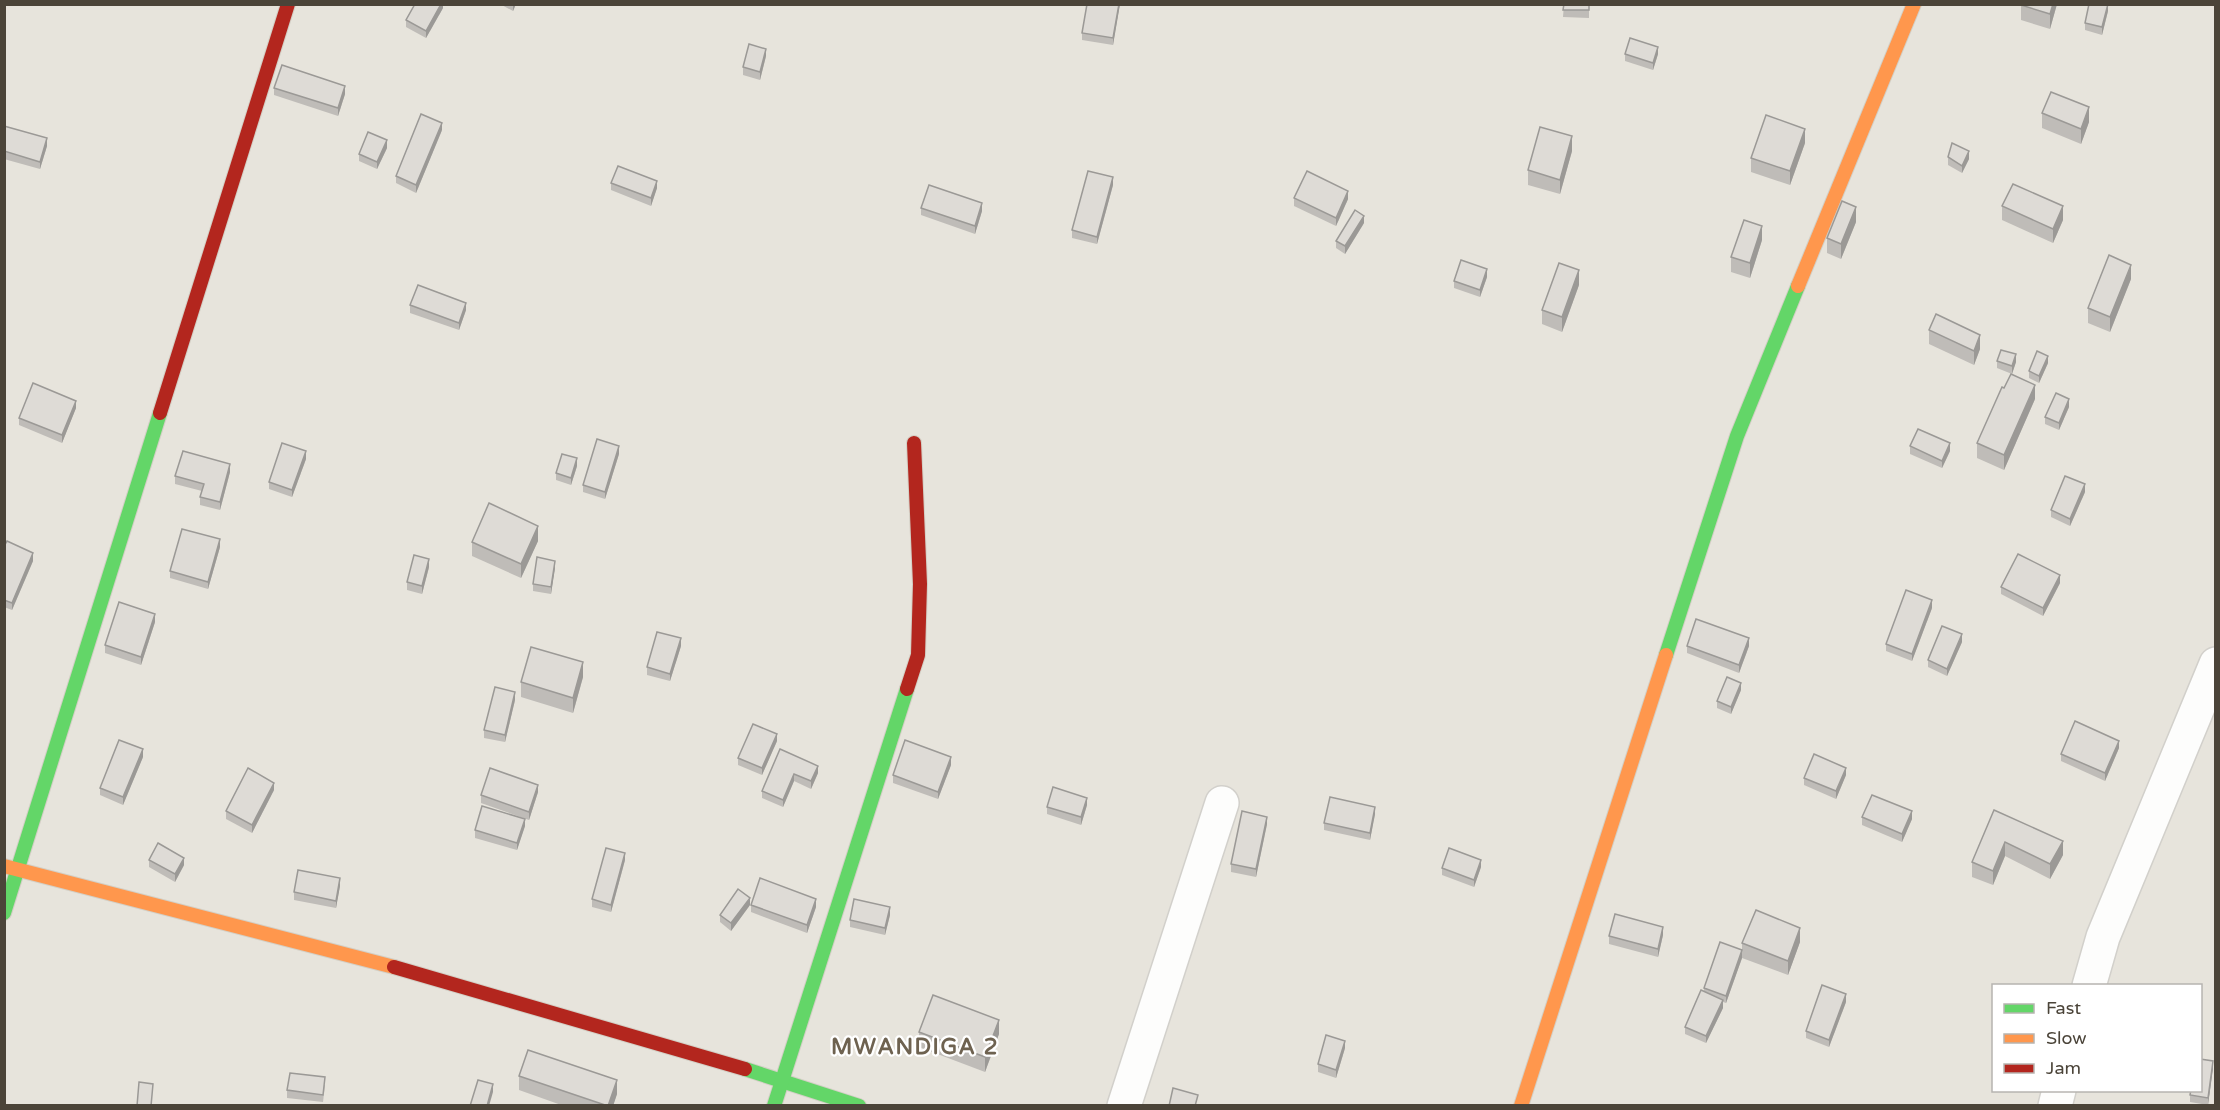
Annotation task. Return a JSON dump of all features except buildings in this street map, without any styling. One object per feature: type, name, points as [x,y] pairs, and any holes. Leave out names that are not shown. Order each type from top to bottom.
[{"type":"street","points":[[4,913],[11,868],[288,4]]},
{"type":"street","points":[[1521,1106],[1737,436],[1914,4]]},
{"type":"street","points":[[774,1106],[918,655],[920,584],[914,443]]},
{"type":"street","points":[[2090,984],[2103,937],[2216,664]]},
{"type":"street","points":[[1124,1106],[1222,803]]},
{"type":"street","points":[[11,868],[434,977],[783,1080],[859,1106]]},
{"type":"shaded area","points":[[5,5],[2215,5],[2215,1105],[5,1106]]},
{"type":"traffic: fast","points":[[1666,655],[1737,436],[1798,286]]},
{"type":"traffic: fast","points":[[4,913],[160,413]]},
{"type":"traffic: fast","points":[[774,1106],[907,689]]},
{"type":"traffic: fast","points":[[745,1069],[859,1106]]},
{"type":"traffic: slow","points":[[1798,286],[1914,4]]},
{"type":"traffic: slow","points":[[1521,1106],[1666,655]]},
{"type":"traffic: slow","points":[[4,866],[394,967]]},
{"type":"traffic: jam","points":[[160,413],[288,4]]},
{"type":"traffic: jam","points":[[907,689],[918,655],[920,584],[914,443]]},
{"type":"traffic: jam","points":[[394,967],[745,1069]]},
{"type":"district","name":"MWANDIGA 2","points":[[915,1047]]}]
